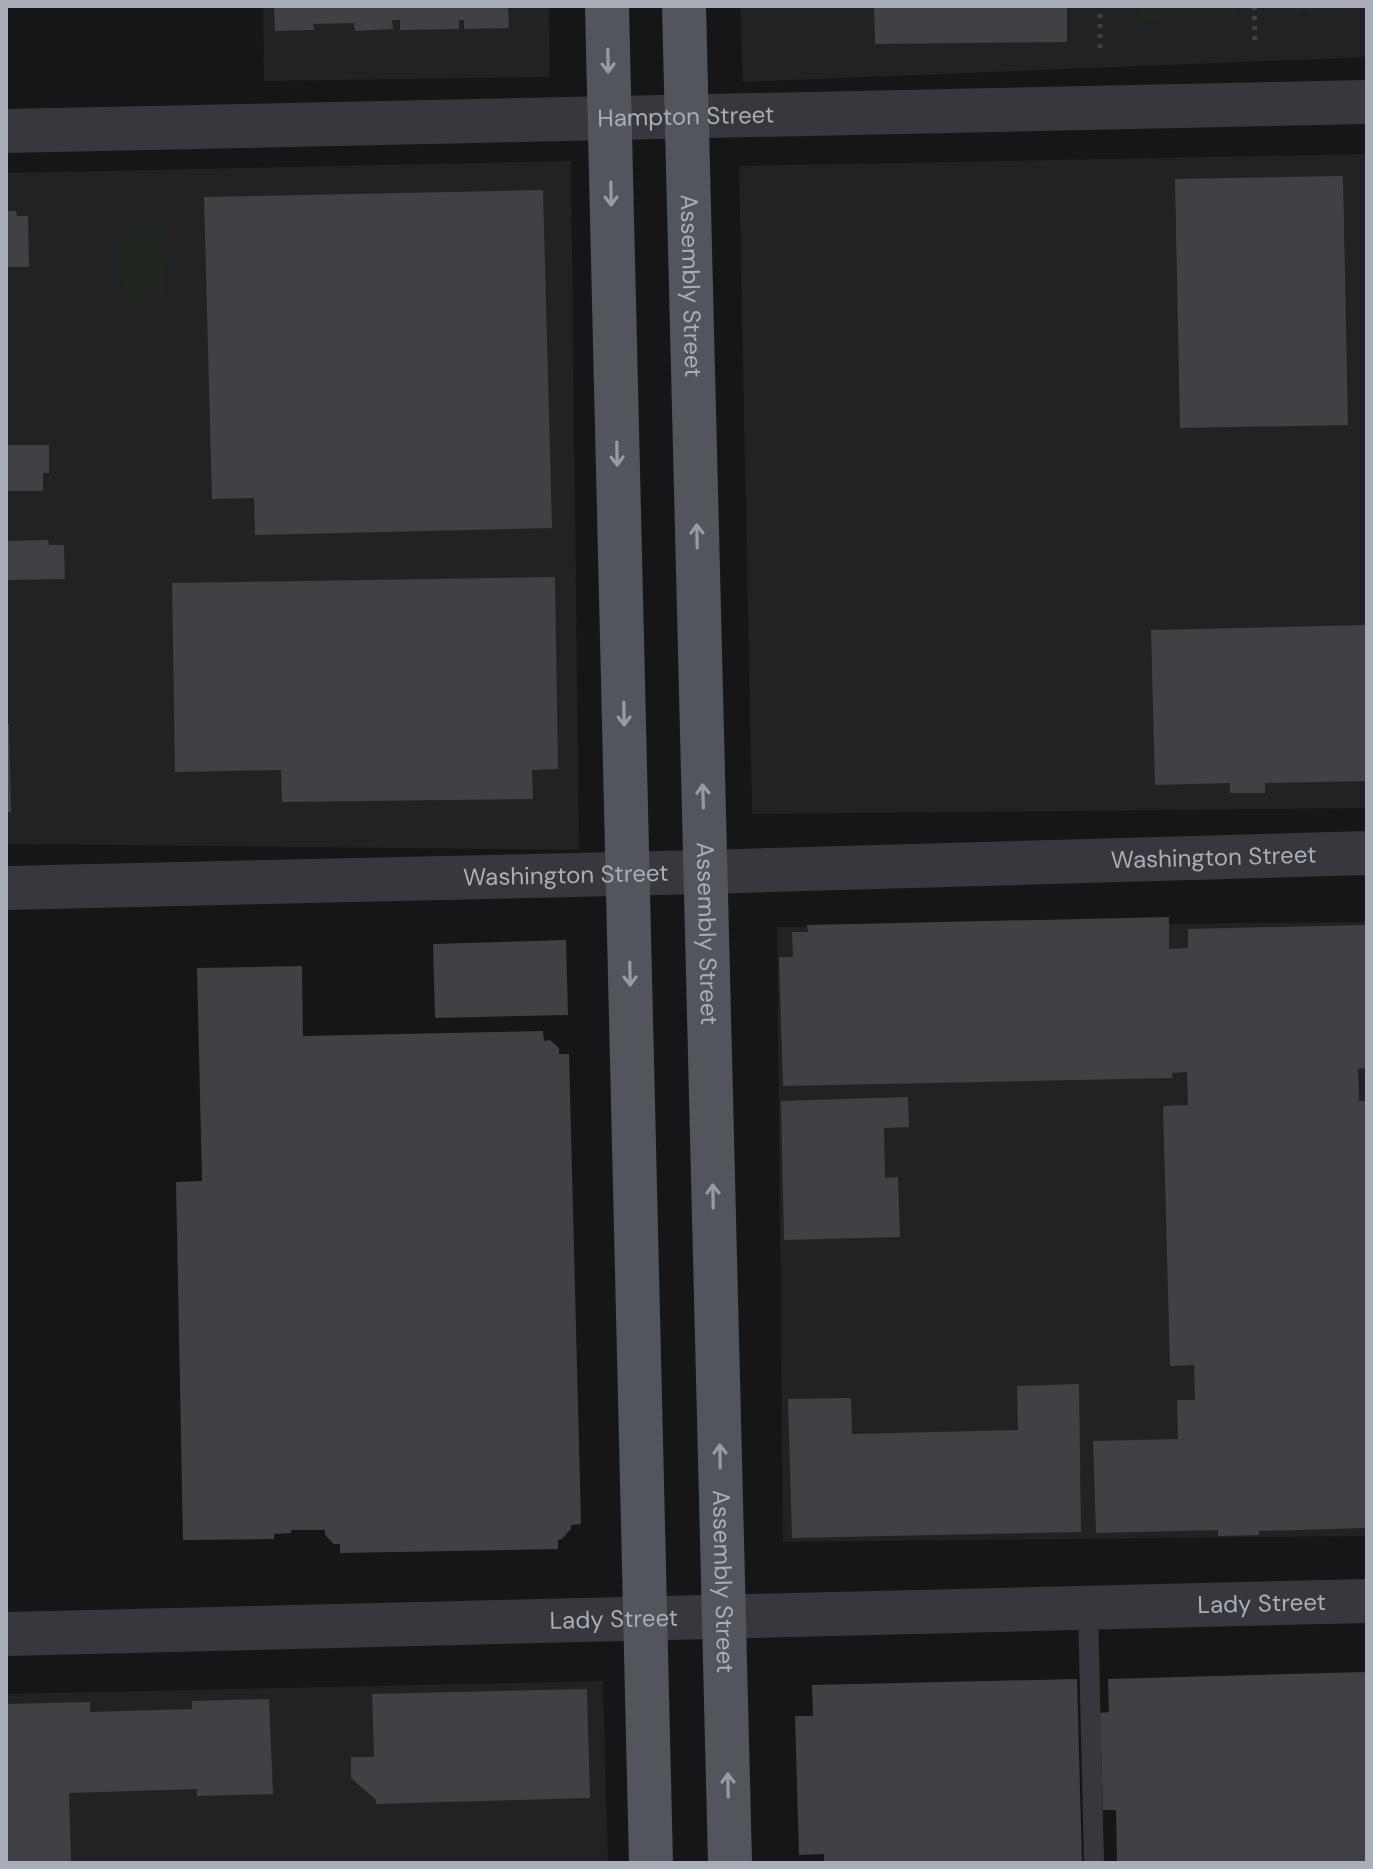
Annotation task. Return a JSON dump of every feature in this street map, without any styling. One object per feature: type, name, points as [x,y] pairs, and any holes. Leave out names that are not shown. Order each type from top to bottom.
[{"type":"main road","points":[[607,6],[651,1863]]},
{"type":"main road","name":"Assembly Street","points":[[684,6],[730,1863]]},
{"type":"street","name":"Hampton Street","points":[[6,131],[1367,102]]},
{"type":"street","name":"Washington Street","points":[[6,888],[1367,853]]},
{"type":"street","name":"Lady Street","points":[[6,1634],[1367,1601]]},
{"type":"lane","points":[[1088,1608],[1094,1863]]},
{"type":"path","points":[[1100,6],[1100,48]]},
{"type":"path","points":[[1254,6],[1255,44]]},
{"type":"path","points":[[1297,6],[1314,6]]},
{"type":"shaded area","points":[[263,6],[549,6],[550,77],[264,81]]},
{"type":"shaded area","points":[[740,6],[1367,6],[1367,57],[743,82]]},
{"type":"shaded area","points":[[1140,6],[1235,6],[1235,16],[1164,17],[1164,21],[1140,21]]},
{"type":"shaded area","points":[[1367,154],[1367,808],[752,814],[739,166]]},
{"type":"shaded area","points":[[571,161],[579,850],[6,844],[6,173]]},
{"type":"shaded area","points":[[162,225],[164,296],[122,297],[120,226]]},
{"type":"shaded area","points":[[1367,922],[1367,1536],[783,1542],[777,927]]},
{"type":"shaded area","points":[[603,1681],[608,1863],[6,1863],[6,1694]]},
{"type":"building","points":[[274,6],[508,6],[509,28],[464,29],[464,20],[459,20],[459,29],[400,30],[400,20],[392,20],[393,29],[355,31],[354,23],[313,24],[314,30],[275,31]]},
{"type":"building","points":[[874,6],[1067,6],[1067,42],[875,44]]},
{"type":"building","points":[[1343,176],[1348,425],[1180,428],[1175,179]]},
{"type":"building","points":[[543,190],[552,528],[255,535],[254,498],[212,499],[204,197]]},
{"type":"building","points":[[6,211],[16,211],[17,216],[28,216],[29,267],[6,267]]},
{"type":"building","points":[[6,445],[49,445],[49,473],[43,473],[43,491],[6,491]]},
{"type":"building","points":[[48,540],[49,545],[64,545],[65,579],[6,580],[6,541]]},
{"type":"building","points":[[555,577],[558,769],[532,770],[533,799],[282,802],[281,770],[175,772],[172,583]]},
{"type":"building","points":[[1367,625],[1367,781],[1265,783],[1265,793],[1230,793],[1230,783],[1155,785],[1151,630]]},
{"type":"building","points":[[6,724],[9,724],[11,812],[6,812]]},
{"type":"building","points":[[1169,917],[1169,949],[1188,948],[1188,929],[1367,925],[1367,1068],[1358,1069],[1359,1101],[1367,1101],[1367,1528],[1259,1531],[1259,1535],[1218,1536],[1218,1530],[1096,1533],[1093,1441],[1178,1439],[1177,1400],[1195,1400],[1194,1365],[1170,1366],[1163,1106],[1188,1105],[1187,1072],[1172,1073],[1173,1078],[783,1086],[779,957],[793,957],[792,932],[808,932],[807,925]]},
{"type":"building","points":[[566,940],[568,1015],[435,1018],[433,944]]},
{"type":"building","points":[[302,966],[303,1036],[543,1031],[544,1041],[550,1040],[559,1048],[559,1054],[569,1054],[581,1524],[571,1525],[571,1529],[558,1540],[558,1549],[340,1553],[340,1544],[334,1544],[325,1535],[325,1530],[291,1530],[291,1533],[274,1534],[274,1539],[183,1540],[176,1182],[202,1181],[197,968]]},
{"type":"building","points":[[908,1097],[909,1127],[884,1128],[885,1178],[898,1177],[900,1237],[784,1240],[781,1101]]},
{"type":"building","points":[[1079,1384],[1081,1532],[792,1538],[788,1399],[851,1398],[852,1434],[1018,1430],[1017,1386]]},
{"type":"building","points":[[1367,1672],[1367,1863],[1117,1863],[1116,1810],[1103,1810],[1100,1713],[1109,1712],[1108,1679]]},
{"type":"building","points":[[1077,1679],[1082,1863],[824,1863],[824,1854],[799,1855],[795,1716],[813,1716],[812,1685]]},
{"type":"building","points":[[587,1689],[590,1798],[376,1804],[376,1800],[351,1778],[351,1757],[374,1757],[372,1694]]},
{"type":"building","points":[[269,1699],[273,1794],[197,1796],[197,1789],[69,1793],[71,1863],[6,1863],[6,1704],[90,1702],[90,1712],[192,1709],[192,1701]]}]
